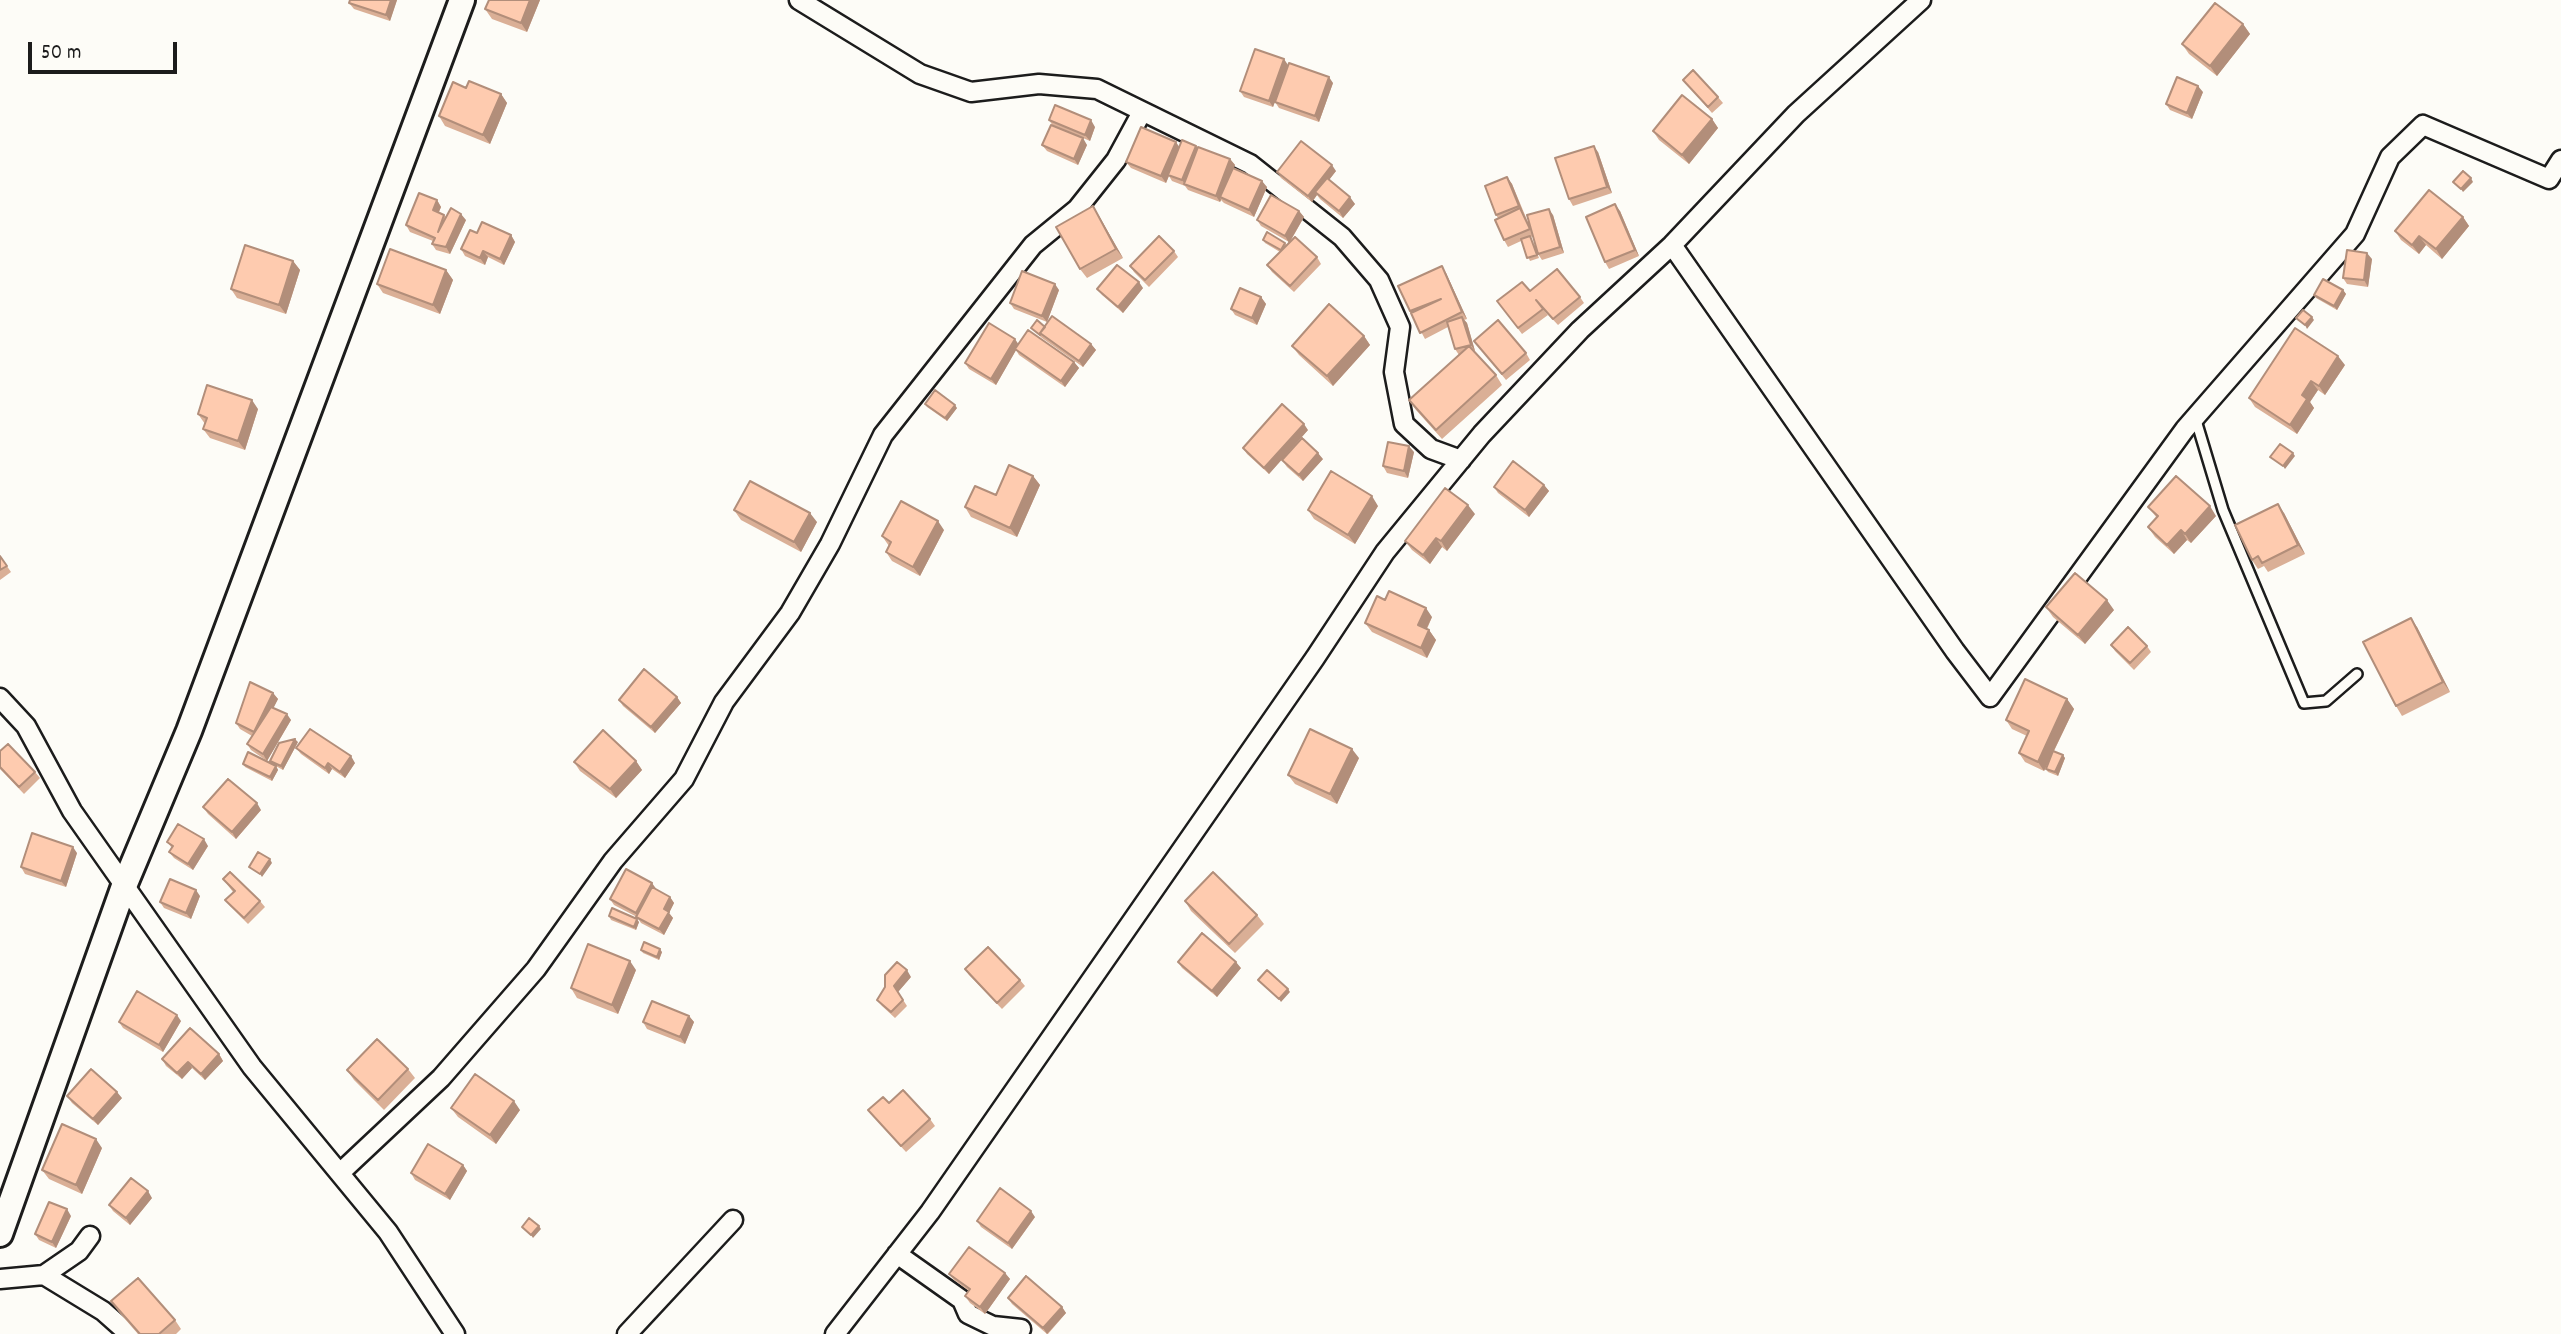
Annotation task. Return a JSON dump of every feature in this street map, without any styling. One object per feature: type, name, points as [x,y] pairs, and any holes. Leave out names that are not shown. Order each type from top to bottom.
[{"type":"street","points":[[0,1234],[124,886],[189,732],[463,0]]},
{"type":"street","points":[[799,0],[920,74],[971,92],[1039,83],[1097,89],[1250,164],[1342,237],[1380,280],[1400,327],[1394,372],[1404,424],[1431,449],[1461,460]]},
{"type":"street","points":[[835,1334],[898,1254],[1006,1104],[1315,658],[1385,552],[1461,460],[1580,330],[1672,245],[1796,114],[1921,0]]},
{"type":"street","points":[[341,1172],[441,1078],[536,969],[614,861],[684,779],[724,702],[790,612],[830,544],[883,435],[1033,245],[1077,209],[1116,160],[1142,112]]},
{"type":"street","points":[[1672,245],[1955,651],[1990,696],[2195,417],[2355,234],[2390,157],[2423,125],[2549,179],[2561,160]]},
{"type":"street","points":[[0,698],[26,726],[72,811],[252,1067],[388,1232],[455,1334]]},
{"type":"street","points":[[627,1334],[733,1220]]},
{"type":"street","points":[[0,1279],[44,1275],[79,1251],[90,1236]]},
{"type":"street","points":[[898,1254],[962,1300],[968,1314],[993,1326],[1021,1329]]},
{"type":"street","points":[[44,1275],[103,1311],[129,1334]]},
{"type":"lane","points":[[2195,417],[2223,510],[2304,703],[2326,701],[2357,674]]},
{"type":"building","points":[[350,0],[391,0],[386,15],[349,3]]},
{"type":"building","points":[[489,0],[530,0],[521,23],[485,9]]},
{"type":"building","points":[[2215,3],[2243,24],[2210,66],[2182,44]]},
{"type":"building","points":[[1255,49],[1284,59],[1269,101],[1240,91]]},
{"type":"building","points":[[1289,63],[1329,77],[1315,116],[1275,102]]},
{"type":"building","points":[[1693,70],[1718,97],[1708,107],[1683,80]]},
{"type":"building","points":[[2177,77],[2198,86],[2187,113],[2166,104]]},
{"type":"building","points":[[469,81],[501,94],[483,135],[439,116],[453,82],[466,88]]},
{"type":"building","points":[[1682,95],[1712,119],[1682,155],[1653,131]]},
{"type":"building","points":[[1055,105],[1091,120],[1085,135],[1049,120]]},
{"type":"building","points":[[1051,125],[1083,138],[1074,159],[1042,145]]},
{"type":"building","points":[[1141,127],[1176,142],[1161,176],[1126,162]]},
{"type":"building","points":[[1182,140],[1196,146],[1182,180],[1168,175]]},
{"type":"building","points":[[1301,141],[1332,165],[1308,196],[1277,172]]},
{"type":"building","points":[[1594,146],[1607,187],[1569,199],[1555,158]]},
{"type":"building","points":[[1198,147],[1230,159],[1216,196],[1184,184]]},
{"type":"building","points":[[1233,168],[1262,181],[1249,210],[1220,197]]},
{"type":"building","points":[[2463,171],[2471,178],[2461,189],[2453,182]]},
{"type":"building","points":[[1507,177],[1519,206],[1496,215],[1485,186]]},
{"type":"building","points":[[1327,178],[1350,197],[1339,211],[1315,192]]},
{"type":"building","points":[[2429,190],[2463,217],[2436,249],[2419,236],[2412,245],[2395,231]]},
{"type":"building","points":[[419,193],[437,200],[433,210],[444,215],[438,232],[451,208],[461,214],[446,247],[432,244],[435,238],[406,225]]},
{"type":"building","points":[[1271,195],[1299,211],[1285,236],[1257,220]]},
{"type":"building","points":[[1615,204],[1635,250],[1605,262],[1586,217]]},
{"type":"building","points":[[1093,206],[1116,249],[1080,269],[1056,227]]},
{"type":"building","points":[[1520,208],[1530,229],[1504,240],[1495,220]]},
{"type":"building","points":[[1549,209],[1560,247],[1538,254],[1527,215]]},
{"type":"building","points":[[482,222],[511,235],[500,259],[483,251],[480,258],[461,249],[470,230],[477,233]]},
{"type":"building","points":[[1267,232],[1285,243],[1281,250],[1263,240]]},
{"type":"building","points":[[1159,236],[1174,251],[1145,280],[1130,266]]},
{"type":"building","points":[[1530,236],[1537,255],[1527,258],[1521,239]]},
{"type":"building","points":[[1295,237],[1317,257],[1290,286],[1267,265]]},
{"type":"building","points":[[245,245],[293,261],[279,305],[231,289]]},
{"type":"building","points":[[390,249],[446,270],[433,305],[377,284]]},
{"type":"building","points":[[2347,250],[2367,253],[2364,280],[2343,278]]},
{"type":"building","points":[[1117,265],[1139,282],[1118,307],[1097,289]]},
{"type":"building","points":[[1442,266],[1462,312],[1420,333],[1411,313],[1441,299],[1410,311],[1398,286]]},
{"type":"building","points":[[1557,269],[1580,297],[1553,319],[1536,300],[1543,309],[1518,328],[1497,301],[1522,282],[1530,291]]},
{"type":"building","points":[[1022,271],[1055,284],[1042,316],[1010,303]]},
{"type":"building","points":[[2323,279],[2343,290],[2334,306],[2314,295]]},
{"type":"building","points":[[1240,288],[1261,297],[1252,318],[1231,309]]},
{"type":"building","points":[[1329,304],[1364,336],[1327,376],[1292,346]]},
{"type":"building","points":[[2303,310],[2312,317],[2305,325],[2296,318]]},
{"type":"building","points":[[1052,316],[1091,344],[1079,361],[1040,333]]},
{"type":"building","points":[[1462,317],[1471,345],[1455,349],[1447,322]]},
{"type":"building","points":[[1037,320],[1045,327],[1040,335],[1031,328]]},
{"type":"building","points":[[1498,320],[1526,353],[1502,374],[1474,341]]},
{"type":"building","points":[[989,323],[1015,339],[991,379],[965,363]]},
{"type":"building","points":[[2295,328],[2338,356],[2319,386],[2311,381],[2302,395],[2307,399],[2290,425],[2249,398]]},
{"type":"building","points":[[1028,330],[1074,362],[1061,381],[1015,349]]},
{"type":"building","points":[[1469,346],[1496,375],[1436,430],[1409,400]]},
{"type":"building","points":[[207,385],[252,400],[238,441],[203,429],[207,418],[198,414]]},
{"type":"building","points":[[935,390],[955,405],[945,418],[925,404]]},
{"type":"building","points":[[1282,404],[1304,424],[1264,468],[1243,448]]},
{"type":"building","points":[[1302,438],[1318,453],[1299,475],[1282,460]]},
{"type":"building","points":[[1388,442],[1409,446],[1404,471],[1383,466]]},
{"type":"building","points":[[2280,444],[2293,453],[2283,466],[2270,457]]},
{"type":"building","points":[[1513,461],[1544,485],[1525,510],[1494,487]]},
{"type":"building","points":[[1009,465],[1033,476],[1010,528],[965,507],[975,486],[996,495]]},
{"type":"building","points":[[1331,471],[1372,496],[1348,535],[1308,510]]},
{"type":"building","points":[[2176,476],[2210,506],[2185,534],[2181,530],[2167,545],[2148,527],[2158,516],[2148,507]]},
{"type":"building","points":[[750,481],[810,513],[794,542],[734,510]]},
{"type":"building","points":[[1445,488],[1468,505],[1441,541],[1436,538],[1423,555],[1405,541]]},
{"type":"building","points":[[901,501],[938,521],[913,567],[886,552],[891,542],[882,536]]},
{"type":"building","points":[[2278,504],[2298,545],[2262,563],[2258,556],[2252,560],[2235,525]]},
{"type":"building","points":[[0,556],[7,566],[0,570]]},
{"type":"building","points":[[2075,573],[2107,600],[2078,635],[2046,607]]},
{"type":"building","points":[[1389,591],[1426,608],[1418,625],[1429,630],[1421,648],[1365,623],[1377,596],[1385,600]]},
{"type":"building","points":[[2411,618],[2443,682],[2396,706],[2363,642]]},
{"type":"building","points":[[2128,627],[2147,646],[2130,663],[2111,645]]},
{"type":"building","points":[[644,669],[677,697],[651,727],[619,700]]},
{"type":"building","points":[[2025,679],[2067,699],[2038,762],[2019,753],[2029,731],[2006,720]]},
{"type":"building","points":[[250,682],[273,693],[254,732],[236,723]]},
{"type":"building","points":[[271,707],[287,714],[263,754],[247,744]]},
{"type":"building","points":[[310,729],[351,756],[340,772],[328,763],[325,768],[296,748]]},
{"type":"building","points":[[1310,729],[1352,749],[1330,794],[1288,775]]},
{"type":"building","points":[[603,730],[636,761],[610,789],[574,762]]},
{"type":"building","points":[[295,739],[281,766],[270,761],[279,743]]},
{"type":"building","points":[[8,744],[35,772],[19,787],[0,767],[0,751]]},
{"type":"building","points":[[2053,751],[2063,755],[2055,772],[2046,769]]},
{"type":"building","points":[[248,752],[276,766],[270,777],[243,764]]},
{"type":"building","points":[[228,779],[257,803],[232,832],[203,807]]},
{"type":"building","points":[[178,824],[204,839],[188,864],[169,852],[173,846],[167,842]]},
{"type":"building","points":[[32,833],[73,847],[61,881],[21,867]]},
{"type":"building","points":[[258,852],[270,859],[260,874],[249,867]]},
{"type":"building","points":[[626,869],[652,883],[636,913],[610,899]]},
{"type":"building","points":[[230,872],[260,901],[244,918],[225,900],[235,891],[223,879]]},
{"type":"building","points":[[1213,872],[1257,915],[1229,944],[1185,901]]},
{"type":"building","points":[[170,879],[196,890],[186,913],[160,902]]},
{"type":"building","points":[[652,887],[670,897],[664,909],[669,912],[659,929],[636,917]]},
{"type":"building","points":[[612,908],[637,919],[634,927],[609,916]]},
{"type":"building","points":[[1202,933],[1236,962],[1212,991],[1178,962]]},
{"type":"building","points":[[644,942],[660,949],[657,957],[641,950]]},
{"type":"building","points":[[588,944],[630,961],[612,1005],[571,988]]},
{"type":"building","points":[[988,947],[1020,980],[997,1003],[965,969]]},
{"type":"building","points":[[897,962],[907,970],[894,986],[903,1000],[891,1012],[877,1000],[885,987],[885,975]]},
{"type":"building","points":[[1267,970],[1288,989],[1279,999],[1258,980]]},
{"type":"building","points":[[137,991],[177,1015],[159,1045],[119,1022]]},
{"type":"building","points":[[652,1001],[689,1016],[680,1037],[643,1022]]},
{"type":"building","points":[[190,1028],[219,1054],[201,1074],[188,1062],[177,1073],[162,1059]]},
{"type":"building","points":[[377,1039],[408,1069],[378,1100],[347,1070]]},
{"type":"building","points":[[91,1069],[117,1092],[93,1119],[67,1096]]},
{"type":"building","points":[[475,1074],[514,1101],[490,1135],[451,1108]]},
{"type":"building","points":[[903,1090],[930,1119],[901,1146],[868,1110],[883,1097],[889,1103]]},
{"type":"building","points":[[62,1124],[96,1139],[76,1185],[42,1170]]},
{"type":"building","points":[[428,1144],[463,1165],[445,1194],[411,1173]]},
{"type":"building","points":[[131,1178],[148,1191],[126,1218],[109,1205]]},
{"type":"building","points":[[1000,1188],[1031,1211],[1008,1243],[977,1221]]},
{"type":"building","points":[[49,1202],[67,1209],[52,1242],[35,1234]]},
{"type":"building","points":[[529,1218],[539,1226],[531,1235],[522,1227]]},
{"type":"building","points":[[969,1247],[1005,1273],[980,1307],[965,1296],[970,1289],[949,1274]]},
{"type":"building","points":[[1026,1276],[1062,1307],[1043,1328],[1008,1298]]},
{"type":"building","points":[[138,1278],[175,1320],[159,1334],[140,1334],[111,1301]]}]
